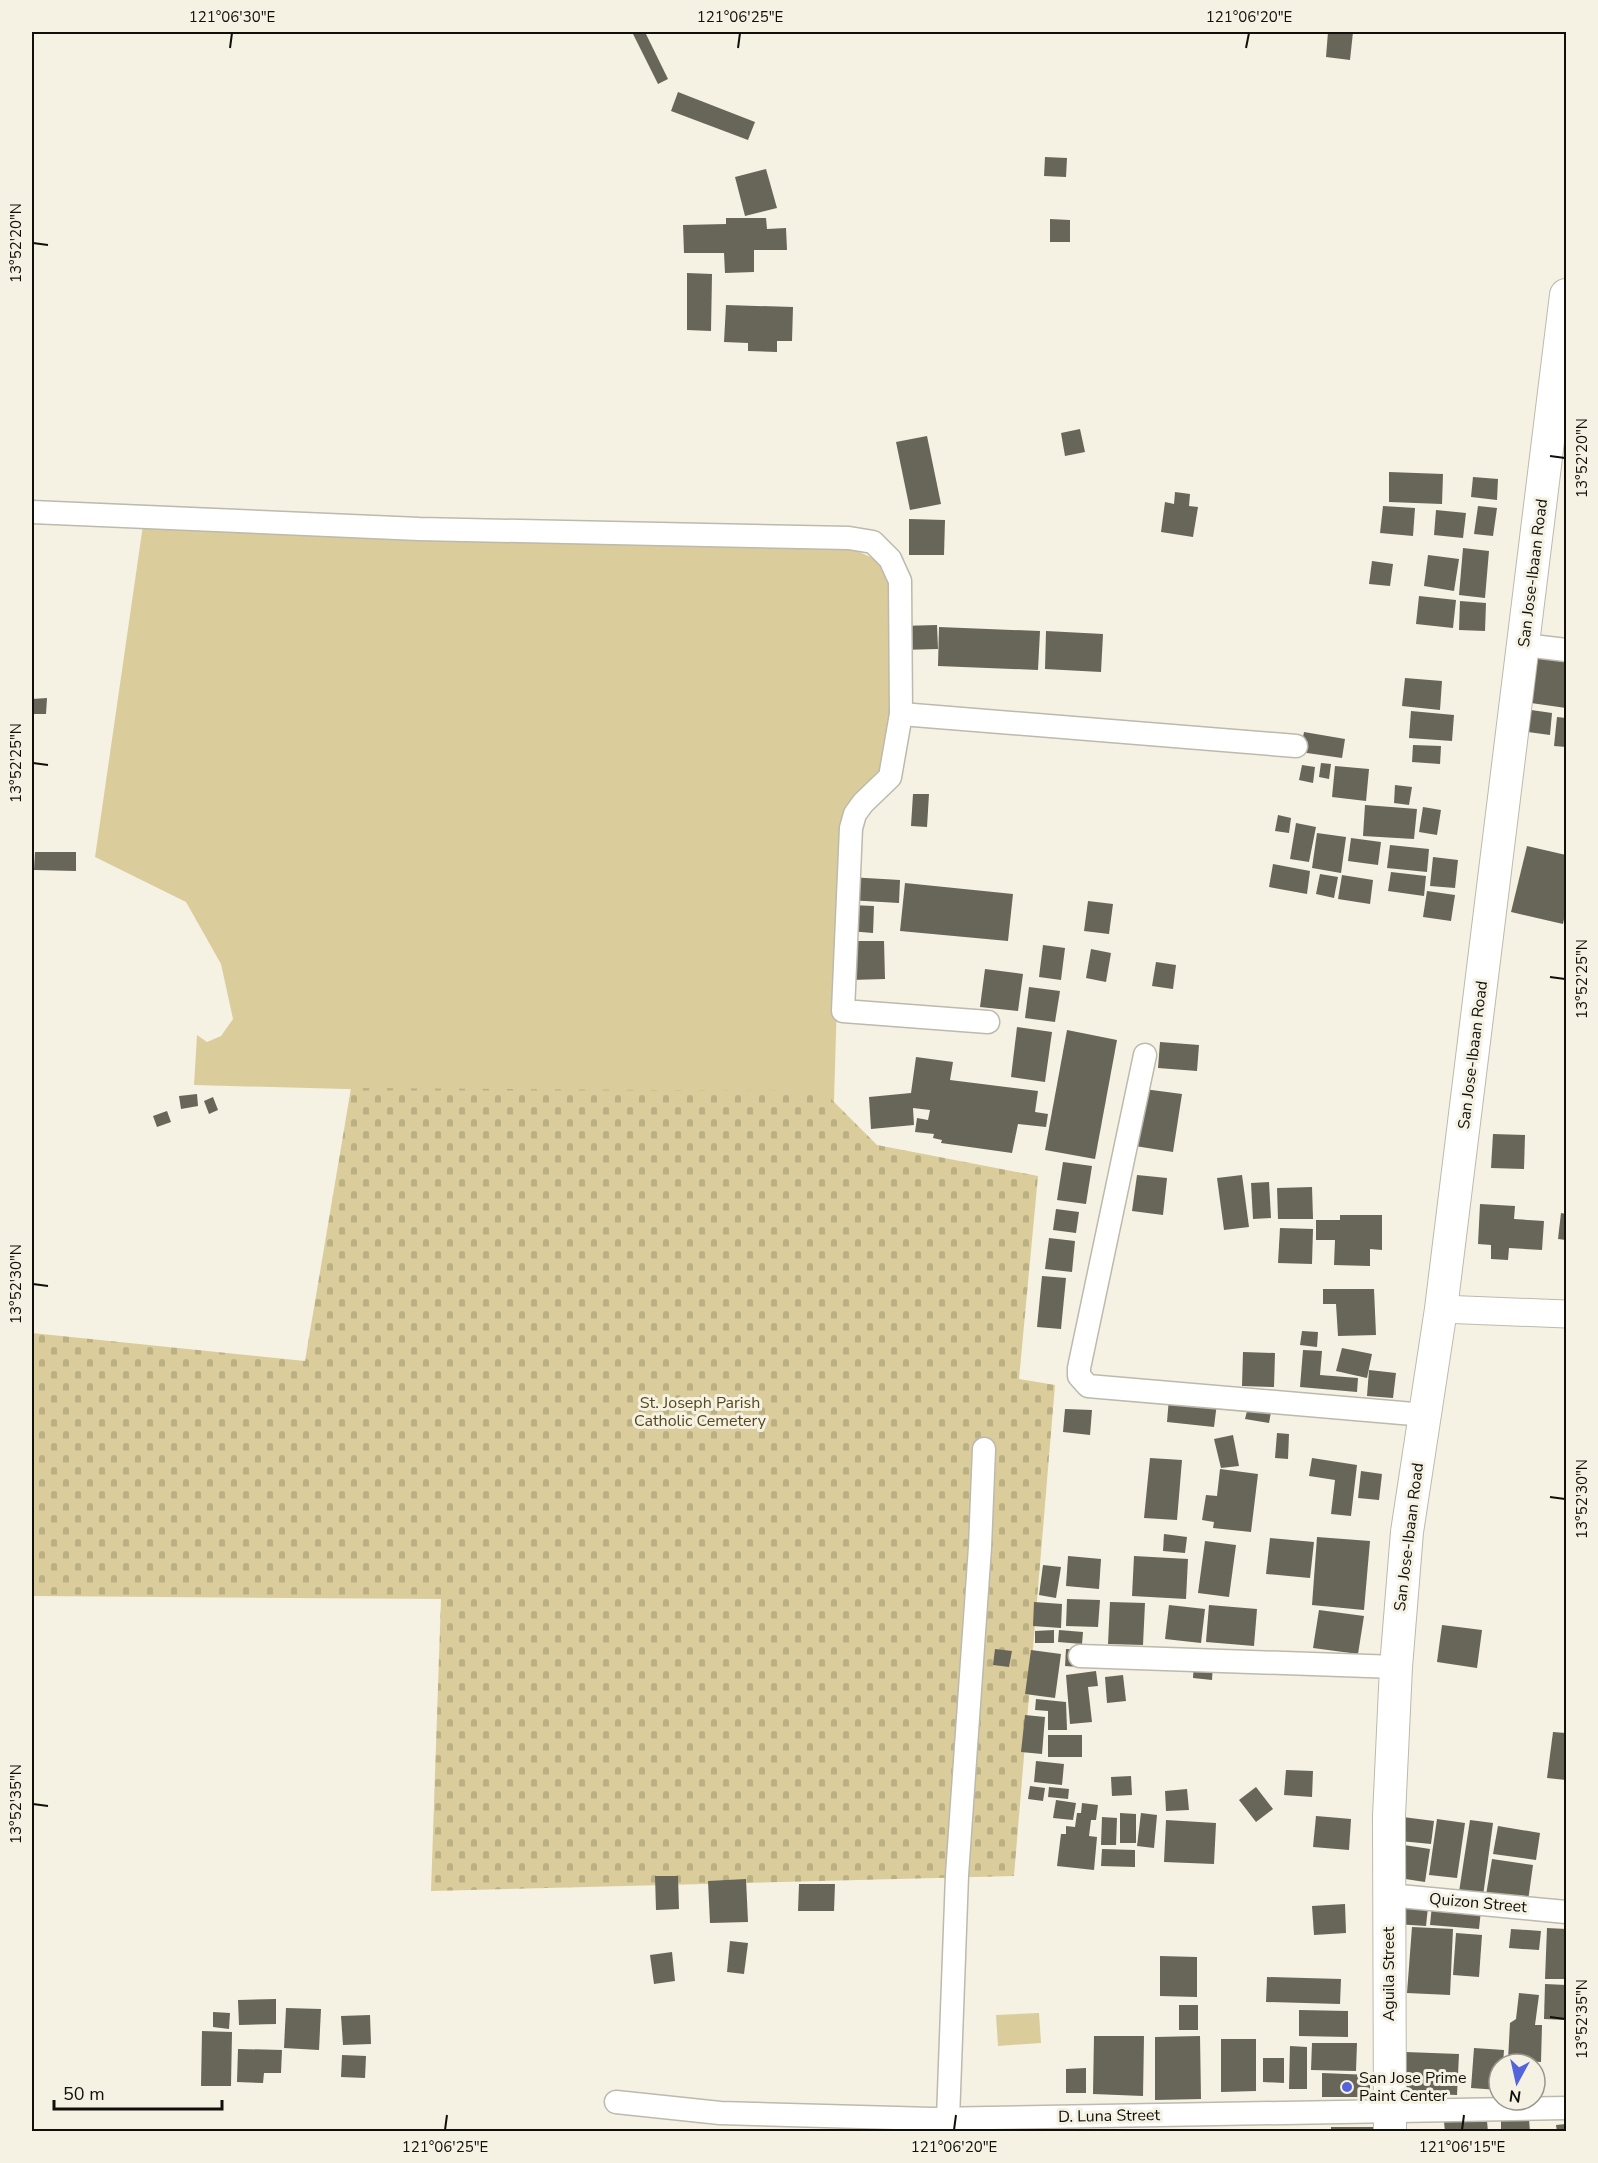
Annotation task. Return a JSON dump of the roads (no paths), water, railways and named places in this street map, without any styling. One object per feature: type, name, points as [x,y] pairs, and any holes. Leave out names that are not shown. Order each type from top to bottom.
[{"type":"main road","name":"San Jose-Ibaan Road","points":[[1389,1816],[1396,1668],[1407,1532],[1441,1309],[1566,295]]},
{"type":"main road","name":"Aguila Street","points":[[1389,1816],[1390,2121]]},
{"type":"street","points":[[32,512],[419,529],[849,538],[873,542],[890,559],[900,581],[901,714],[890,777],[863,803],[855,814],[851,828],[843,1011],[988,1022]]},
{"type":"street","points":[[1524,645],[1566,650]]},
{"type":"street","points":[[901,714],[1296,746]]},
{"type":"street","points":[[1145,1055],[1079,1368],[1083,1382],[1088,1386],[1425,1415]]},
{"type":"street","points":[[1441,1309],[1566,1314]]},
{"type":"street","points":[[937,2123],[980,1547],[984,1449]]},
{"type":"street","points":[[1080,1656],[1396,1668]]},
{"type":"street","name":"Quizon Street","points":[[1389,1895],[1566,1912]]},
{"type":"street","name":"D. Luna Street","points":[[616,2102],[721,2122],[1390,2121],[1566,2108]]},
{"type":"place","name":"San Jose Prime Paint Center","points":[[1347,2087]]},
{"type":"park label","name":"St. Joseph Parish Catholic Cemetery","points":[[700,1412]]}]
